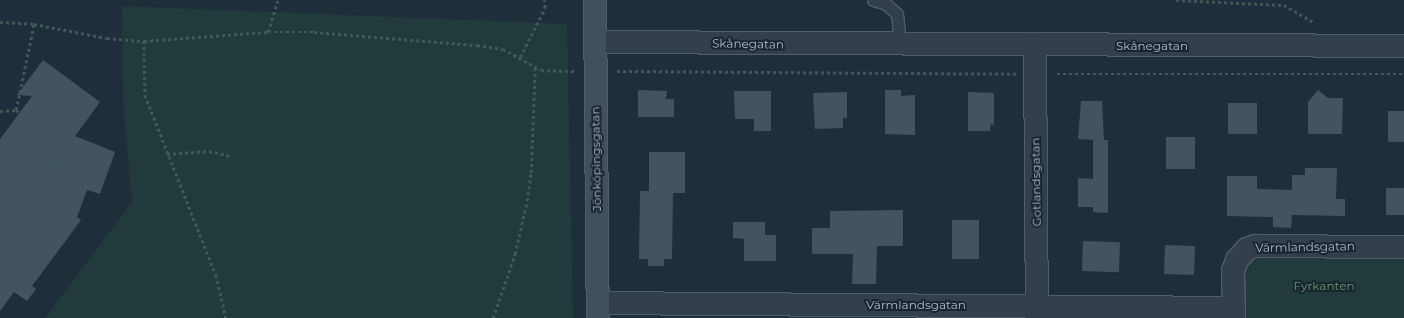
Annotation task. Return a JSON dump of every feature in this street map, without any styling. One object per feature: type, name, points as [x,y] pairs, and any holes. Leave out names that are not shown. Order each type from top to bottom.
[{"type":"street","name":"Jönköpingsgatan","points":[[595,0],[598,310]]},
{"type":"street","name":"Skånegatan","points":[[595,42],[900,45],[1404,46]]},
{"type":"street","name":"Gotlandsgatan","points":[[1034,45],[1037,312]]},
{"type":"street","name":"Värmlandsgatan","points":[[598,310],[1234,313],[1235,265],[1247,249],[1255,246],[1404,247]]},
{"type":"lane","points":[[873,0],[886,4],[897,14],[900,45]]},
{"type":"path","points":[[268,32],[278,0]]},
{"type":"path","points":[[520,58],[545,8],[544,0]]},
{"type":"path","points":[[1176,0],[1284,5],[1313,23],[1321,23]]},
{"type":"path","points":[[0,22],[34,24],[107,38],[144,42],[145,95],[213,268],[226,318]]},
{"type":"path","points":[[16,110],[34,24]]},
{"type":"path","points":[[493,318],[515,254],[527,201],[531,173],[535,68]]},
{"type":"path","points":[[0,111],[16,110],[36,122],[49,139],[51,154],[48,173],[38,192],[0,231]]},
{"type":"path","points":[[167,154],[209,151],[228,156]]},
{"type":"green space","points":[[122,6],[567,24],[573,318],[45,318],[132,202],[123,103]]},
{"type":"green space","name":"Fyrkanten","points":[[1255,255],[1404,255],[1404,318],[1243,318],[1243,269]]},
{"type":"building","points":[[43,60],[100,102],[75,136],[115,152],[100,194],[87,190],[77,217],[81,220],[32,286],[36,289],[27,301],[14,292],[0,311],[0,139],[32,96],[17,95]]},
{"type":"building","points":[[638,90],[667,91],[666,99],[674,99],[674,117],[638,117]]},
{"type":"building","points":[[885,90],[901,90],[901,96],[915,95],[915,135],[885,134]]},
{"type":"building","points":[[1318,90],[1328,98],[1343,98],[1342,134],[1308,134],[1308,102]]},
{"type":"building","points":[[734,91],[771,91],[771,131],[754,131],[754,119],[735,119]]},
{"type":"building","points":[[847,92],[847,118],[843,118],[843,128],[815,129],[813,93]]},
{"type":"building","points":[[968,92],[994,93],[994,125],[991,124],[990,131],[968,131]]},
{"type":"building","points":[[1081,101],[1102,101],[1104,140],[1108,140],[1108,213],[1093,212],[1093,207],[1078,207],[1078,178],[1093,179],[1093,140],[1097,140],[1078,139]]},
{"type":"building","points":[[1228,103],[1257,103],[1257,134],[1228,134]]},
{"type":"building","points":[[1388,111],[1404,111],[1404,142],[1388,142]]},
{"type":"building","points":[[1166,137],[1195,137],[1195,169],[1166,169]]},
{"type":"building","points":[[649,152],[685,152],[685,193],[673,193],[672,259],[664,259],[664,266],[648,266],[648,259],[639,259],[640,191],[649,191]]},
{"type":"building","points":[[1305,168],[1337,168],[1336,199],[1345,199],[1345,216],[1292,215],[1291,228],[1273,227],[1273,217],[1227,216],[1227,176],[1257,176],[1257,189],[1292,190],[1292,175],[1305,175]]},
{"type":"building","points":[[1386,188],[1404,188],[1404,215],[1386,215]]},
{"type":"building","points":[[903,210],[903,246],[877,246],[876,284],[852,284],[853,254],[812,254],[812,228],[830,228],[830,211]]},
{"type":"building","points":[[952,220],[979,220],[979,259],[952,259]]},
{"type":"building","points":[[733,222],[765,222],[765,235],[776,235],[776,261],[744,261],[744,239],[733,238]]},
{"type":"building","points":[[1083,241],[1120,242],[1119,272],[1082,271]]},
{"type":"building","points":[[1165,245],[1195,246],[1194,275],[1164,274]]}]
